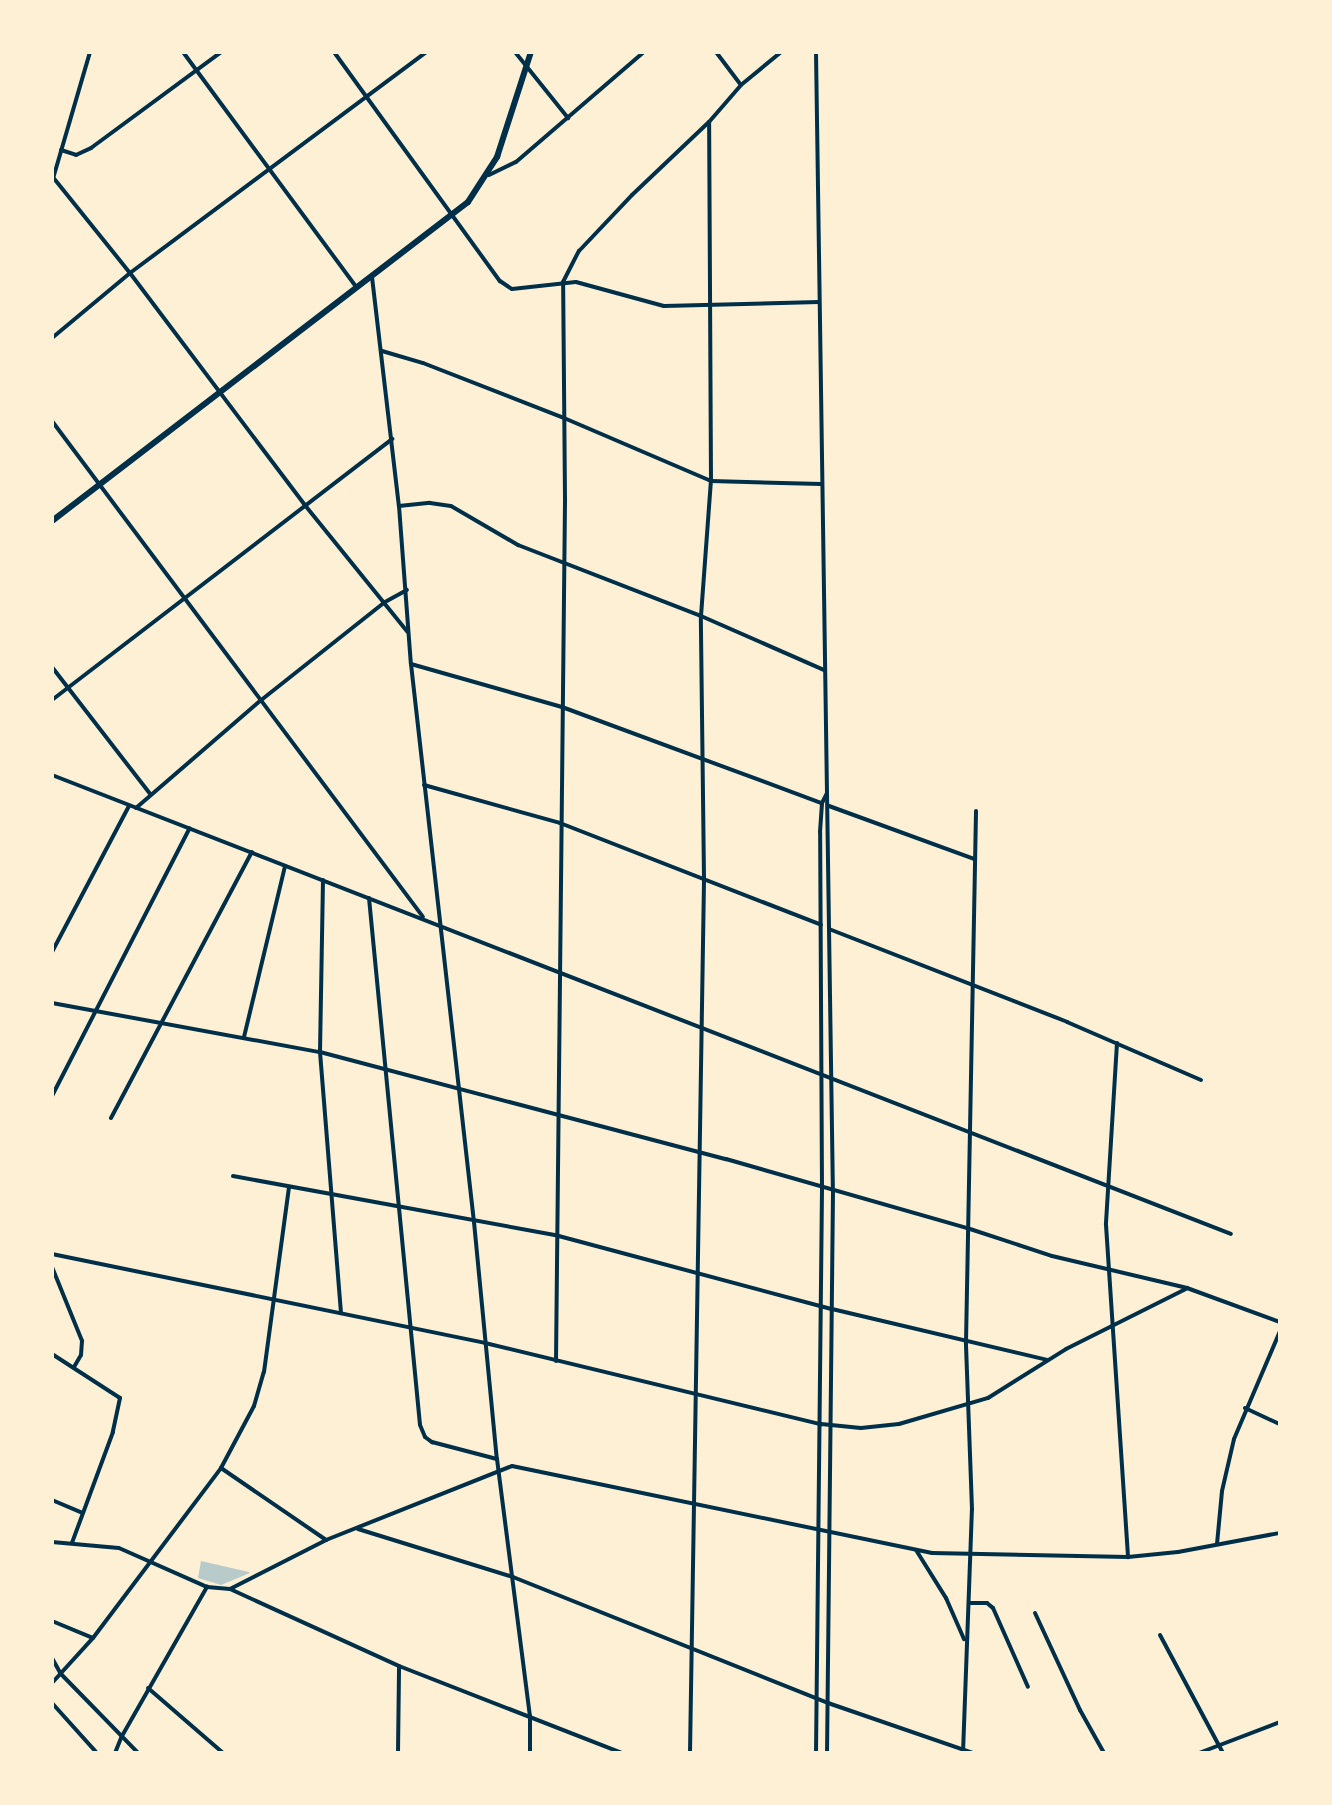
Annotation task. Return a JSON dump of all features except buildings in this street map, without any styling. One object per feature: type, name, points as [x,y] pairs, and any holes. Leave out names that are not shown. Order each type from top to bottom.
[{"type":"main road","points":[[52,521],[454,214],[489,175],[531,52]]},
{"type":"street","points":[[90,52],[53,178],[130,273],[304,504],[408,633]]},
{"type":"street","points":[[183,52],[356,287]]},
{"type":"street","points":[[61,150],[81,154],[221,52]]},
{"type":"street","points":[[334,52],[500,281],[516,290],[563,282],[585,284],[664,306],[820,302]]},
{"type":"street","points":[[52,338],[130,273],[426,52]]},
{"type":"street","points":[[515,52],[568,118]]},
{"type":"street","points":[[489,175],[516,162],[644,52]]},
{"type":"street","points":[[716,52],[741,85]]},
{"type":"street","points":[[556,1361],[564,564],[563,282],[571,262],[596,233],[709,122],[741,85],[781,52]]},
{"type":"street","points":[[816,52],[824,670],[830,806],[833,1192],[827,1753]]},
{"type":"street","points":[[690,1753],[696,1503],[699,1026],[704,878],[701,616],[711,481],[709,122]]},
{"type":"street","points":[[372,277],[392,439],[411,664],[460,1092],[497,1459],[530,1716],[530,1753]]},
{"type":"street","points":[[382,351],[423,363],[564,418],[711,481],[821,484]]},
{"type":"street","points":[[52,421],[425,919]]},
{"type":"street","points":[[52,700],[392,439]]},
{"type":"street","points":[[399,506],[430,503],[451,506],[497,535],[701,616],[824,670]]},
{"type":"street","points":[[52,952],[133,806],[385,602],[407,590]]},
{"type":"street","points":[[411,664],[562,707],[975,859]]},
{"type":"street","points":[[52,667],[150,794]]},
{"type":"street","points":[[52,775],[1231,1234]]},
{"type":"street","points":[[424,785],[560,823],[1117,1043],[1201,1080]]},
{"type":"street","points":[[816,1753],[821,1424],[822,803],[828,791]]},
{"type":"street","points":[[963,1751],[972,1509],[966,1342],[976,811]]},
{"type":"street","points":[[52,1096],[190,828]]},
{"type":"street","points":[[111,1118],[252,852]]},
{"type":"street","points":[[244,1037],[285,866]]},
{"type":"street","points":[[323,880],[320,1052],[342,1313]]},
{"type":"street","points":[[369,898],[420,1425],[427,1440],[497,1459]]},
{"type":"street","points":[[52,1003],[320,1052],[460,1092],[698,1152],[967,1228],[1052,1256],[1187,1288],[1280,1322]]},
{"type":"street","points":[[1117,1043],[1108,1184],[1108,1267],[1128,1557]]},
{"type":"street","points":[[233,1176],[555,1235],[820,1306],[1047,1360]]},
{"type":"street","points":[[52,1683],[93,1638],[221,1468],[259,1391],[289,1187]]},
{"type":"street","points":[[52,1254],[485,1343],[821,1424],[879,1428],[966,1406],[1004,1392],[1047,1360],[1187,1288]]},
{"type":"street","points":[[52,1267],[82,1341],[81,1355],[74,1367]]},
{"type":"street","points":[[1217,1544],[1226,1469],[1245,1408],[1280,1331]]},
{"type":"street","points":[[52,1354],[120,1398],[113,1432],[72,1543]]},
{"type":"street","points":[[1245,1408],[1280,1424]]},
{"type":"street","points":[[230,1589],[326,1540],[501,1472],[525,1466],[916,1550],[1128,1557],[1280,1533]]},
{"type":"street","points":[[221,1468],[326,1540]]},
{"type":"street","points":[[52,1500],[82,1513]]},
{"type":"street","points":[[356,1528],[513,1577],[828,1703],[973,1753]]},
{"type":"street","points":[[52,1542],[119,1548],[207,1587],[230,1589],[399,1666],[622,1753]]},
{"type":"street","points":[[916,1550],[946,1598],[965,1643]]},
{"type":"street","points":[[115,1753],[148,1688],[207,1587]]},
{"type":"street","points":[[969,1603],[987,1603],[993,1608],[1028,1687]]},
{"type":"street","points":[[1035,1613],[1080,1710],[1104,1753]]},
{"type":"street","points":[[52,1621],[93,1638]]},
{"type":"street","points":[[1160,1635],[1223,1753]]},
{"type":"street","points":[[52,1658],[61,1674],[138,1753]]},
{"type":"street","points":[[398,1753],[399,1666]]},
{"type":"street","points":[[148,1688],[223,1753]]},
{"type":"street","points":[[52,1703],[97,1753]]},
{"type":"street","points":[[1199,1753],[1280,1722]]},
{"type":"shaded area","points":[[201,1561],[250,1573],[221,1585],[198,1578]]}]
